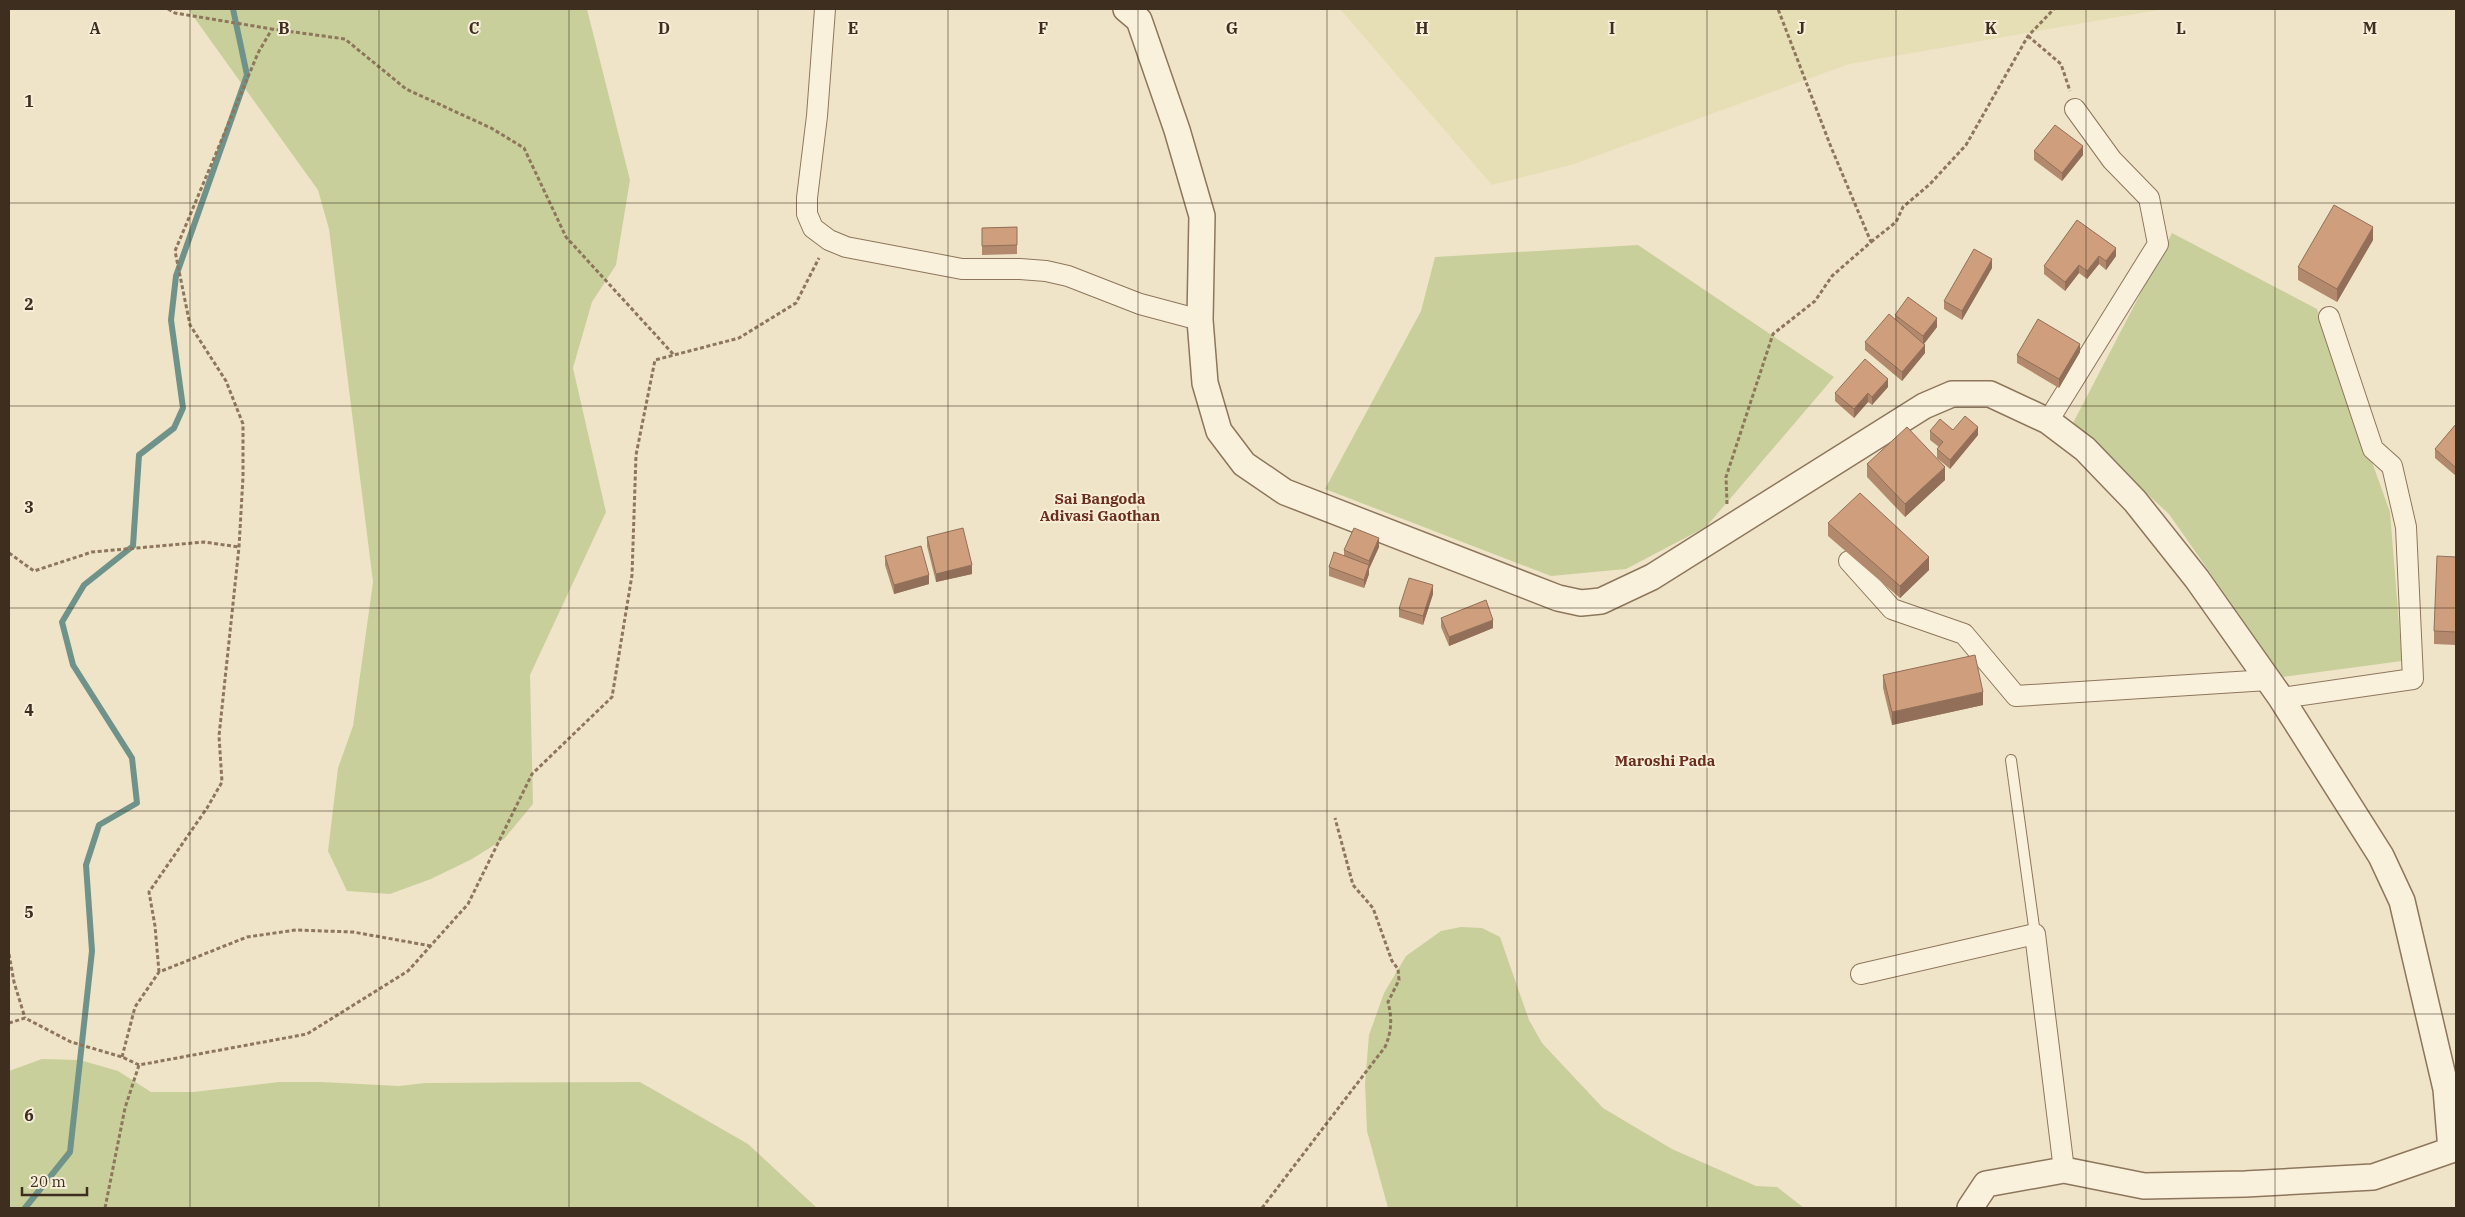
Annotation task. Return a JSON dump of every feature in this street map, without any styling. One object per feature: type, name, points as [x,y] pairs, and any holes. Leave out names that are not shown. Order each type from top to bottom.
[{"type":"street","points":[[825,9],[817,116],[807,198],[808,214],[813,228],[829,240],[846,246],[962,269],[1020,269],[1046,271],[1068,276],[1140,304],[1200,320]]},
{"type":"street","points":[[1126,9],[1140,20],[1178,130],[1202,216],[1200,320],[1205,383],[1219,431],[1244,464],[1285,492],[1558,598],[1581,602],[1601,601],[1652,577],[1924,406],[1952,394],[1990,394],[2048,421],[2085,449],[2135,501],[2197,579],[2274,689],[2381,856],[2402,901],[2446,1089],[2453,1150],[2372,1177],[2254,1184],[2144,1186],[2064,1170],[1986,1184],[1970,1208]]},
{"type":"street","points":[[2048,421],[2158,244],[2148,198],[2112,160],[2075,109]]},
{"type":"street","points":[[1849,561],[1892,609],[1964,634],[2016,696],[2274,689],[2413,679],[2406,527],[2392,466],[2373,449],[2329,317]]},
{"type":"street","points":[[1861,974],[2035,934],[2064,1170]]},
{"type":"lane","points":[[2011,760],[2035,934]]},
{"type":"path","points":[[168,9],[175,13],[345,39],[406,89],[490,128],[524,148],[566,237],[674,356]]},
{"type":"path","points":[[1778,9],[1831,147],[1871,242]]},
{"type":"path","points":[[1728,530],[1726,477],[1772,334],[1815,301],[1832,276],[1896,222],[1903,207],[1930,184],[1966,145],[2028,36],[2054,9]]},
{"type":"path","points":[[159,972],[155,926],[149,892],[207,808],[222,782],[219,736],[240,547],[243,477],[243,424],[226,381],[190,325],[175,251],[258,53],[272,29]]},
{"type":"path","points":[[2028,36],[2062,64],[2075,109]]},
{"type":"path","points":[[9,1023],[25,1018],[71,1042],[122,1057],[139,1065],[307,1034],[408,971],[468,904],[532,774],[612,697],[632,575],[636,456],[655,360],[739,338],[796,303],[829,240]]},
{"type":"path","points":[[9,553],[34,571],[92,552],[204,542],[240,547]]},
{"type":"path","points":[[1262,1208],[1385,1047],[1390,1036],[1392,1016],[1388,1002],[1399,980],[1398,969],[1392,961],[1373,908],[1353,885],[1334,818]]},
{"type":"path","points":[[122,1057],[135,1007],[159,972],[247,937],[296,930],[352,932],[431,946]]},
{"type":"path","points":[[9,954],[14,982],[25,1018]]},
{"type":"path","points":[[105,1208],[125,1108],[139,1065]]},
{"type":"shaded area","points":[[1340,9],[2164,9],[1849,64],[1574,164],[1492,185]]},
{"type":"green space","points":[[188,9],[587,9],[630,180],[616,265],[592,302],[573,368],[606,512],[530,675],[533,804],[504,839],[472,859],[431,879],[390,894],[347,891],[328,851],[338,768],[353,726],[373,582],[329,229],[318,190]]},
{"type":"green space","points":[[2172,233],[2317,309],[2390,512],[2402,661],[2283,677],[2169,514],[2072,425]]},
{"type":"green space","points":[[1638,245],[1834,377],[1706,527],[1626,569],[1551,576],[1325,489],[1421,311],[1435,257]]},
{"type":"green space","points":[[1461,927],[1482,928],[1500,937],[1529,1020],[1542,1043],[1603,1108],[1672,1149],[1756,1186],[1777,1187],[1804,1208],[1388,1208],[1367,1131],[1365,1084],[1369,1035],[1384,993],[1406,956],[1441,931]]},
{"type":"green space","points":[[42,1059],[80,1060],[118,1071],[151,1092],[193,1092],[279,1082],[399,1086],[425,1083],[640,1082],[748,1144],[817,1208],[9,1208],[9,1071]]},
{"type":"building","points":[[2055,125],[2083,146],[2062,173],[2034,151]]},
{"type":"building","points":[[2334,205],[2373,227],[2337,289],[2298,267]]},
{"type":"building","points":[[2077,220],[2116,248],[2106,261],[2099,256],[2087,271],[2079,265],[2065,282],[2044,266]]},
{"type":"building","points":[[1017,227],[1017,245],[982,246],[982,228]]},
{"type":"building","points":[[1974,249],[1992,259],[1962,311],[1944,301]]},
{"type":"building","points":[[1908,297],[1937,318],[1923,336],[1895,315]]},
{"type":"building","points":[[1889,314],[1925,345],[1902,372],[1865,342]]},
{"type":"building","points":[[2038,319],[2080,344],[2059,379],[2017,355]]},
{"type":"building","points":[[1865,359],[1888,379],[1872,397],[1868,393],[1854,409],[1835,393]]},
{"type":"building","points":[[1965,416],[1978,427],[1950,460],[1937,449],[1943,442],[1930,431],[1940,419],[1953,430]]},
{"type":"building","points":[[2456,424],[2456,468],[2435,449]]},
{"type":"building","points":[[1907,427],[1945,467],[1905,504],[1867,464]]},
{"type":"building","points":[[1860,493],[1929,557],[1900,586],[1828,523]]},
{"type":"building","points":[[963,528],[972,565],[936,574],[927,537]]},
{"type":"building","points":[[1354,528],[1379,538],[1369,561],[1344,550]]},
{"type":"building","points":[[921,546],[929,575],[894,585],[885,556]]},
{"type":"building","points":[[1334,552],[1369,565],[1364,580],[1329,567]]},
{"type":"building","points":[[2437,556],[2456,557],[2456,632],[2434,631]]},
{"type":"building","points":[[1409,578],[1433,585],[1423,616],[1399,609]]},
{"type":"building","points":[[1486,600],[1493,620],[1449,637],[1441,618]]},
{"type":"building","points":[[1975,655],[1983,692],[1892,712],[1883,675]]},
{"type":"waterway","points":[[25,1208],[70,1152],[92,951],[86,865],[99,825],[137,803],[132,758],[73,665],[62,622],[84,585],[133,546],[139,455],[174,428],[183,408],[171,320],[176,276],[247,75],[233,9]]},
{"type":"district","name":"Sai Bangoda Adivasi Gaothan","points":[[1100,508]]},
{"type":"district","name":"Maroshi Pada","points":[[1665,761]]}]
